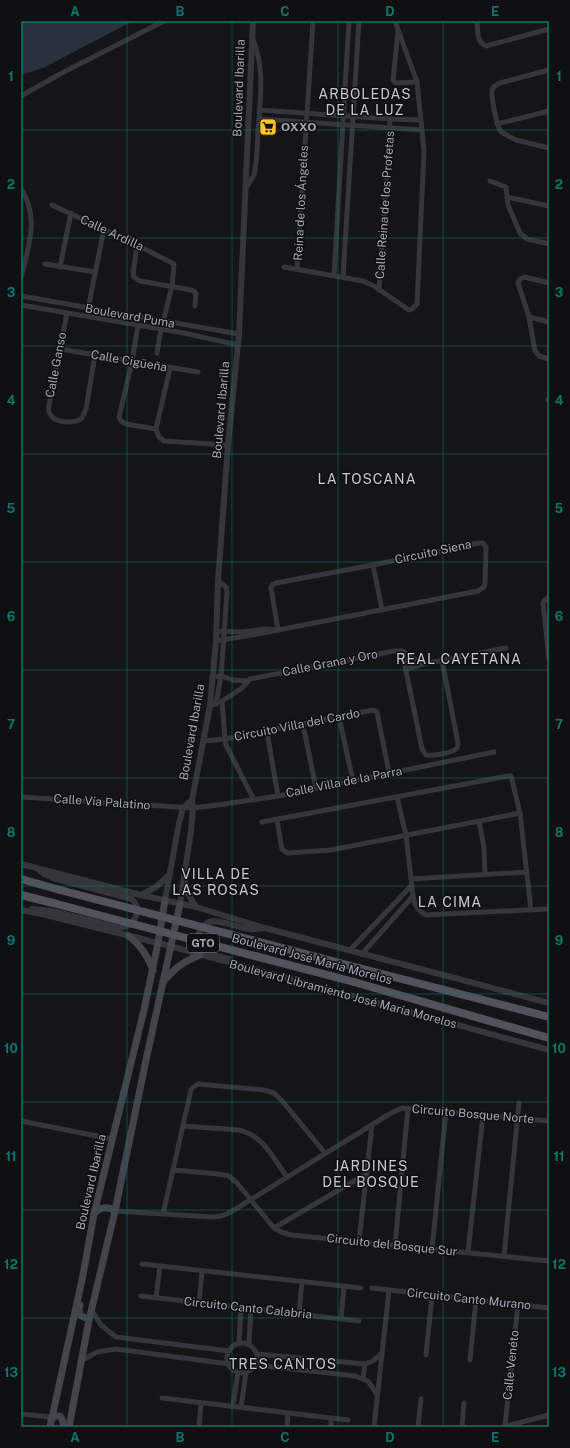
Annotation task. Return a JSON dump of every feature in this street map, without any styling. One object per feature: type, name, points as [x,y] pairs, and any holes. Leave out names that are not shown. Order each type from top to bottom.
[{"type":"main road","name":"Boulevard José María Morelos","points":[[21,879],[549,1017]]},
{"type":"main road","name":"Boulevard José María Morelos","points":[[21,895],[354,982],[549,1038]]},
{"type":"main road","name":"Boulevard Ibarilla","points":[[51,1421],[83,1275],[94,1214],[139,1031],[158,943],[165,900]]},
{"type":"main road","points":[[69,1427],[91,1309],[115,1211],[180,904]]},
{"type":"main road","points":[[129,936],[137,942],[146,953],[152,970]]},
{"type":"main road","points":[[162,984],[177,966],[183,962],[200,956]]},
{"type":"main road","points":[[94,1214],[97,1210],[102,1208],[110,1208],[115,1211]]},
{"type":"main road","points":[[83,1275],[84,1286],[79,1313],[81,1317],[89,1320]]},
{"type":"main road","points":[[51,1421],[55,1416],[60,1416],[64,1427]]},
{"type":"street","points":[[21,96],[60,74],[164,21]]},
{"type":"street","name":"Boulevard Ibarilla","points":[[180,904],[193,808],[192,800],[203,741],[213,705],[212,677],[216,641],[218,581],[228,445],[239,334],[252,21]]},
{"type":"street","name":"Reina de los Ángeles","points":[[297,269],[313,21]]},
{"type":"street","points":[[334,275],[349,21]]},
{"type":"street","points":[[343,277],[351,125],[359,21]]},
{"type":"street","points":[[284,267],[334,275],[369,283],[409,310],[412,309],[418,302],[424,151],[417,82],[395,21]]},
{"type":"street","points":[[477,21],[479,40],[486,46],[549,29]]},
{"type":"street","points":[[398,30],[393,80],[396,83],[417,82]]},
{"type":"street","points":[[246,188],[254,175],[260,110],[261,68],[258,52],[252,35]]},
{"type":"street","points":[[549,70],[500,83],[495,86],[491,93],[497,124],[501,132],[516,140],[549,148]]},
{"type":"street","points":[[260,110],[421,120]]},
{"type":"street","points":[[497,124],[549,110]]},
{"type":"street","points":[[259,119],[422,130]]},
{"type":"street","name":"Calle Reina de los Profetas","points":[[379,290],[390,119]]},
{"type":"street","points":[[490,181],[506,187],[508,205],[522,236],[527,239],[549,244]]},
{"type":"street","points":[[21,189],[30,211],[32,231],[21,278]]},
{"type":"street","points":[[507,197],[549,206]]},
{"type":"street","name":"Calle Ardilla","points":[[52,205],[137,244],[172,262],[175,266],[172,286]]},
{"type":"street","points":[[60,267],[71,213]]},
{"type":"street","points":[[88,309],[104,229]]},
{"type":"street","points":[[137,244],[133,274],[136,280],[194,291],[196,294],[195,306]]},
{"type":"street","points":[[45,264],[95,272]]},
{"type":"street","points":[[549,283],[525,277],[522,277],[518,281],[529,317],[535,351],[539,356],[549,359]]},
{"type":"street","points":[[164,322],[172,286]]},
{"type":"street","name":"Boulevard Puma","points":[[21,296],[88,309],[239,334]]},
{"type":"street","name":"Boulevard Puma","points":[[21,305],[238,344]]},
{"type":"street","name":"Calle Ganso","points":[[67,313],[48,405],[49,412],[55,419],[62,421],[74,421],[82,418],[86,409],[95,355]]},
{"type":"street","points":[[529,317],[549,322]]},
{"type":"street","points":[[138,325],[132,362],[119,417],[121,421],[126,424],[156,429]]},
{"type":"street","points":[[157,354],[161,329]]},
{"type":"street","name":"Calle Cigüeña","points":[[60,349],[198,372]]},
{"type":"street","points":[[170,368],[156,429],[158,437],[164,441],[228,445]]},
{"type":"street","name":"Circuito Siena","points":[[216,641],[278,630],[481,589],[484,587],[486,582],[486,547],[483,543],[479,542],[373,565],[274,583],[271,588],[278,630]]},
{"type":"street","points":[[373,565],[382,609]]},
{"type":"street","points":[[213,705],[221,676],[225,640],[227,589],[224,584],[218,581]]},
{"type":"street","points":[[547,599],[543,603],[549,659]]},
{"type":"street","name":"Circuito Siena","points":[[216,631],[242,632],[266,629],[278,630]]},
{"type":"street","points":[[406,669],[442,660],[506,648]]},
{"type":"street","name":"Calle Grana y Oro","points":[[212,677],[221,676],[233,680],[247,681],[250,679],[394,651],[402,652]]},
{"type":"street","points":[[402,652],[422,749],[426,756],[453,751],[458,747],[442,660]]},
{"type":"street","points":[[402,652],[423,664]]},
{"type":"street","name":"Calle Grana y Oro","points":[[213,705],[242,688],[247,681]]},
{"type":"street","points":[[222,701],[225,739],[231,757],[254,800]]},
{"type":"street","name":"Circuito Villa del Cardo","points":[[203,741],[266,732],[373,710],[377,712],[389,773]]},
{"type":"street","points":[[339,717],[353,781]]},
{"type":"street","points":[[303,725],[316,788]]},
{"type":"street","points":[[266,732],[278,796]]},
{"type":"street","name":"Calle Villa de la Parra","points":[[193,808],[278,796],[494,752]]},
{"type":"street","points":[[262,822],[508,776],[512,778],[520,813],[531,910]]},
{"type":"street","name":"Calle Vía Palatino","points":[[21,797],[193,808]]},
{"type":"street","points":[[397,797],[406,835],[411,886],[417,910],[426,915],[546,909]]},
{"type":"street","points":[[165,900],[183,808],[192,800]]},
{"type":"street","points":[[277,820],[282,849],[287,853],[331,850],[520,813]]},
{"type":"street","points":[[479,821],[484,848],[485,874]]},
{"type":"street","points":[[21,864],[141,895],[196,907],[265,928],[549,1003]]},
{"type":"street","points":[[22,910],[35,909],[52,911],[120,928],[129,925],[135,919],[138,908],[132,899],[53,878],[44,874],[37,867]]},
{"type":"street","points":[[410,878],[527,872]]},
{"type":"street","points":[[141,895],[156,887],[170,874]]},
{"type":"street","points":[[184,878],[188,894],[196,907]]},
{"type":"street","points":[[350,950],[411,886]]},
{"type":"street","points":[[362,954],[413,896]]},
{"type":"street","name":"Boulevard Libramiento José María Morelos","points":[[22,910],[158,943],[200,956],[246,967],[549,1050]]},
{"type":"street","points":[[246,967],[235,961],[206,952],[198,944],[199,933],[206,923],[213,922],[251,930],[265,928]]},
{"type":"street","points":[[378,922],[384,928]]},
{"type":"street","points":[[163,1214],[192,1088],[198,1084],[264,1090],[274,1093],[325,1153]]},
{"type":"street","points":[[504,1256],[519,1103]]},
{"type":"street","points":[[395,1245],[408,1108]]},
{"type":"street","name":"Circuito Bosque Norte","points":[[115,1211],[222,1216],[397,1110],[408,1108],[549,1121]]},
{"type":"street","points":[[432,1249],[446,1111]]},
{"type":"street","points":[[468,1252],[483,1115]]},
{"type":"street","points":[[21,1121],[112,1139]]},
{"type":"street","points":[[358,1241],[372,1125]]},
{"type":"street","points":[[183,1126],[240,1130],[248,1132],[262,1143],[287,1177]]},
{"type":"street","name":"Circuito del Bosque Sur","points":[[173,1170],[229,1176],[237,1183],[274,1228],[291,1235],[549,1260]]},
{"type":"street","points":[[274,1228],[366,1174]]},
{"type":"street","points":[[142,1264],[362,1288]]},
{"type":"street","points":[[156,1298],[160,1266]]},
{"type":"street","points":[[199,1303],[202,1271]]},
{"type":"street","points":[[299,1314],[302,1281]]},
{"type":"street","points":[[341,1319],[344,1286]]},
{"type":"street","name":"Circuito Canto Murano","points":[[372,1288],[432,1296],[549,1308]]},
{"type":"street","points":[[374,1427],[389,1290]]},
{"type":"street","name":"Circuito Canto Calabria","points":[[141,1296],[359,1321]]},
{"type":"street","points":[[426,1355],[432,1296]]},
{"type":"street","points":[[470,1360],[476,1300]]},
{"type":"street","name":"Calle Venéto","points":[[504,1427],[518,1304]]},
{"type":"street","points":[[239,1343],[241,1307]]},
{"type":"street","points":[[249,1344],[251,1308]]},
{"type":"street","points":[[91,1309],[102,1325],[116,1337],[229,1351]]},
{"type":"street","points":[[239,1343],[249,1344],[257,1354],[256,1364],[246,1373],[238,1372],[229,1364],[229,1351],[239,1343]]},
{"type":"street","points":[[82,1361],[97,1352],[116,1349],[229,1364]]},
{"type":"street","points":[[257,1354],[366,1364],[373,1361],[382,1353]]},
{"type":"street","points":[[256,1364],[354,1376],[368,1381],[377,1394]]},
{"type":"street","points":[[364,1379],[366,1364]]},
{"type":"street","points":[[233,1406],[238,1372]]},
{"type":"street","points":[[241,1408],[246,1373]]},
{"type":"street","points":[[162,1398],[348,1420]]},
{"type":"street","points":[[418,1427],[421,1399]]},
{"type":"street","points":[[199,1427],[201,1403]]},
{"type":"street","points":[[462,1427],[464,1403]]},
{"type":"street","points":[[287,1427],[288,1413]]},
{"type":"street","points":[[21,1414],[51,1421]]},
{"type":"street","points":[[504,1427],[549,1414]]},
{"type":"street","points":[[331,1427],[332,1418]]},
{"type":"shaded area","points":[[21,21],[133,21],[45,67],[21,75]]},
{"type":"place","name":"OXXO","points":[[268,127]]},
{"type":"district","name":"ARBOLEDAS DE LA LUZ","points":[[365,102]]},
{"type":"district","name":"LA TOSCANA","points":[[367,479]]},
{"type":"district","name":"REAL CAYETANA","points":[[459,659]]},
{"type":"district","name":"VILLA DE LAS ROSAS","points":[[216,882]]},
{"type":"district","name":"LA CIMA","points":[[450,902]]},
{"type":"district","name":"JARDINES DEL BOSQUE","points":[[371,1174]]},
{"type":"district","name":"TRES CANTOS","points":[[283,1364]]}]
